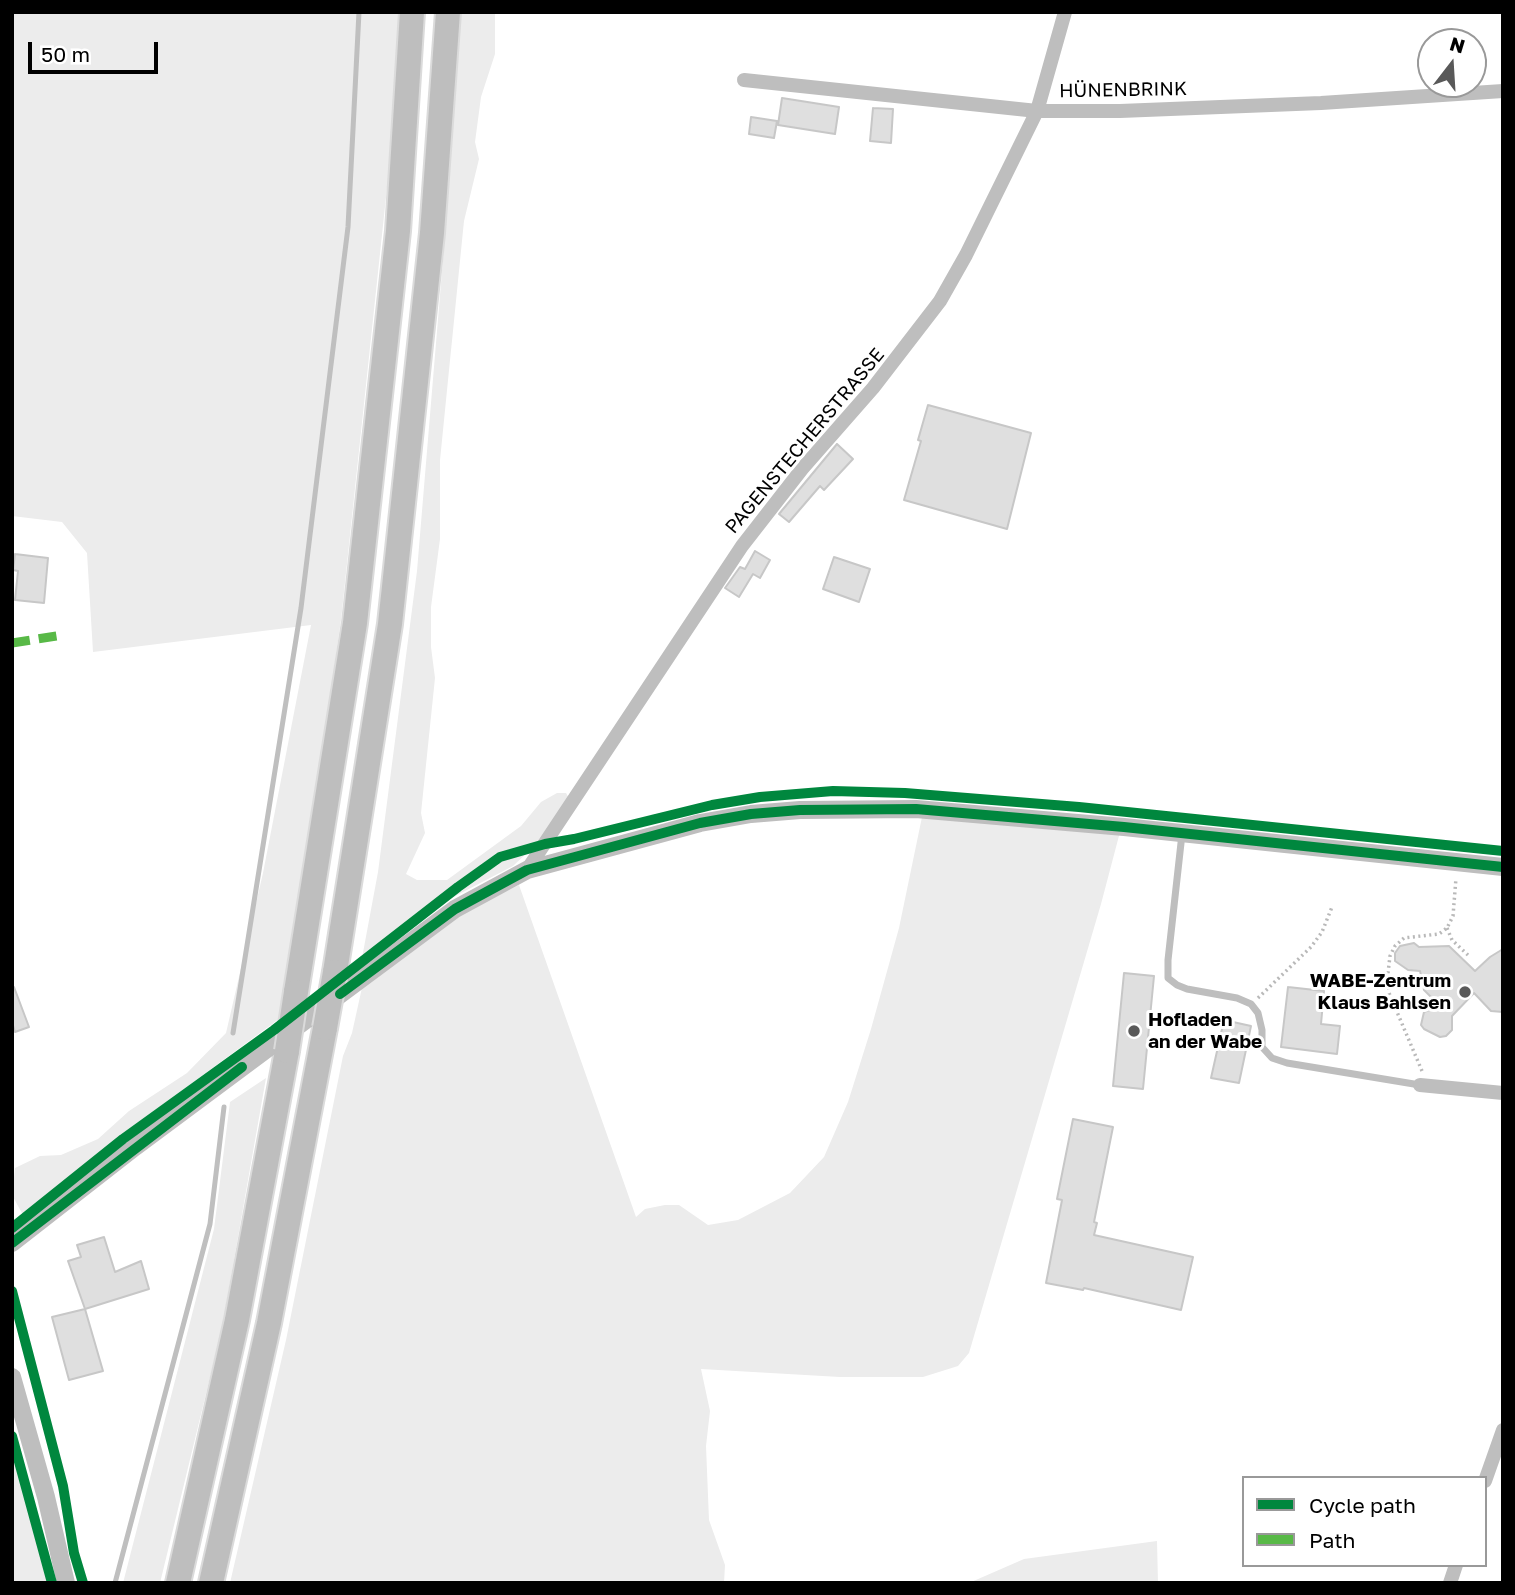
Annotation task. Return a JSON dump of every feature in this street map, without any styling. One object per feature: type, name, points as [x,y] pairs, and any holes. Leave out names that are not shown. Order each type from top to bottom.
[{"type":"highway","points":[[178,1583],[237,1320],[287,1051],[355,624],[398,231],[412,12]]},
{"type":"highway","points":[[211,1583],[269,1324],[325,1028],[390,624],[432,233],[448,12]]},
{"type":"street","name":"PAGENSTECHERSTRASSE","points":[[527,870],[742,546],[802,468],[873,388],[940,301],[966,255],[1037,111],[1065,12]]},
{"type":"street","name":"HÜNENBRINK","points":[[744,80],[1037,111],[1120,111],[1321,103],[1503,91]]},
{"type":"street","points":[[12,1243],[146,1139],[455,909],[527,870],[700,823],[751,814],[800,810],[916,808],[1503,867]]},
{"type":"street","points":[[1424,1085],[1503,1093]]},
{"type":"street","points":[[12,1377],[46,1497],[66,1583]]},
{"type":"street","points":[[1487,1476],[1503,1430]]},
{"type":"lane","points":[[1182,834],[1168,978],[1187,989],[1237,998],[1251,1004],[1258,1013],[1262,1047],[1272,1058],[1287,1063],[1424,1085]]},
{"type":"path","points":[[1424,1085],[1389,993],[1390,956],[1395,946],[1404,938],[1439,934],[1447,928],[1453,916],[1458,862]]},
{"type":"path","points":[[1251,1004],[1311,947],[1322,932],[1332,907]]},
{"type":"path","points":[[1447,928],[1452,940],[1468,955]]},
{"type":"shaded area","points":[[12,12],[399,12],[389,169],[341,620],[297,926],[279,1019],[139,1122],[23,1215],[12,1195],[15,1168],[40,1156],[61,1155],[98,1139],[129,1111],[187,1073],[226,1033],[263,873],[311,625],[93,652],[87,553],[62,522],[12,516]]},
{"type":"shaded area","points":[[459,12],[495,12],[495,54],[481,97],[475,142],[479,159],[464,221],[440,460],[440,539],[431,607],[431,647],[435,678],[421,813],[425,833],[406,874],[417,880],[447,880],[521,826],[541,802],[557,793],[566,793],[569,798],[542,839],[513,866],[438,905],[362,958],[378,872],[417,571],[447,211]]},
{"type":"shaded area","points":[[922,817],[1120,832],[969,1353],[958,1366],[923,1377],[840,1377],[701,1369],[710,1411],[706,1446],[709,1520],[725,1565],[724,1583],[230,1583],[286,1340],[343,1056],[352,1033],[363,983],[462,913],[519,885],[636,1217],[645,1209],[679,1205],[708,1225],[738,1220],[790,1193],[824,1157],[848,1102],[871,1029],[899,928]]},
{"type":"shaded area","points":[[266,1078],[222,1328],[160,1583],[123,1583],[214,1229],[230,1102]]},
{"type":"shaded area","points":[[12,1436],[30,1499],[52,1583],[12,1583]]},
{"type":"shaded area","points":[[1157,1541],[1158,1583],[969,1583],[1024,1559]]},
{"type":"building","points":[[782,98],[839,107],[835,134],[778,125]]},
{"type":"building","points":[[873,108],[893,109],[891,143],[870,141]]},
{"type":"building","points":[[751,117],[777,121],[774,138],[749,134]]},
{"type":"building","points":[[928,405],[1031,433],[1007,529],[904,500]]},
{"type":"building","points":[[837,444],[853,459],[824,490],[820,486],[789,522],[779,514]]},
{"type":"building","points":[[755,551],[770,560],[760,578],[753,574],[739,597],[725,588],[740,567],[745,569]]},
{"type":"building","points":[[15,554],[48,558],[44,603],[15,600],[18,571],[13,570]]},
{"type":"building","points":[[834,557],[870,569],[859,602],[823,589]]},
{"type":"building","name":"WABE-Zentrum Klaus Bahlsen","points":[[1414,943],[1419,947],[1449,946],[1475,971],[1503,949],[1503,1012],[1491,1011],[1474,993],[1452,1016],[1452,1030],[1446,1036],[1440,1037],[1424,1029],[1421,1025],[1424,1012],[1440,1006],[1424,990],[1420,971],[1408,970],[1395,961],[1395,953],[1400,946]]},
{"type":"building","name":"Hofladen an der Wabe","points":[[1124,973],[1154,976],[1143,1089],[1113,1086]]},
{"type":"building","points":[[12,987],[29,1027],[15,1032],[12,1022]]},
{"type":"building","points":[[1288,987],[1324,991],[1321,1024],[1340,1026],[1337,1054],[1281,1047]]},
{"type":"building","points":[[1224,1020],[1251,1026],[1239,1083],[1211,1078]]},
{"type":"building","points":[[1073,1119],[1113,1127],[1094,1222],[1097,1223],[1094,1235],[1193,1257],[1181,1310],[1084,1288],[1083,1290],[1046,1283],[1062,1200],[1057,1199]]},
{"type":"building","points":[[104,1237],[115,1272],[141,1261],[149,1289],[85,1309],[68,1261],[81,1257],[77,1245]]},
{"type":"building","points":[[85,1309],[103,1371],[69,1380],[52,1317]]},
{"type":"waterway","points":[[233,1033],[301,608],[348,227],[359,12]]},
{"type":"waterway","points":[[115,1583],[210,1224],[224,1107]]},
{"type":"marked path","points":[[12,643],[63,635]]},
{"type":"cycle path","points":[[12,1228],[123,1139],[274,1030],[458,887],[500,857],[545,844],[712,805],[760,797],[833,791],[905,793],[1079,807],[1503,851]]},
{"type":"cycle path","points":[[340,994],[455,909],[527,870],[700,823],[751,814],[800,810],[916,809],[1124,827],[1503,867]]},
{"type":"cycle path","points":[[12,1243],[242,1067]]},
{"type":"cycle path","points":[[12,1291],[63,1486],[74,1553],[83,1583]]},
{"type":"cycle path","points":[[12,1436],[52,1583]]},
{"type":"place","name":"WABE-Zentrum Klaus Bahlsen","points":[[1465,992]]},
{"type":"place","name":"Hofladen an der Wabe","points":[[1134,1031]]}]
